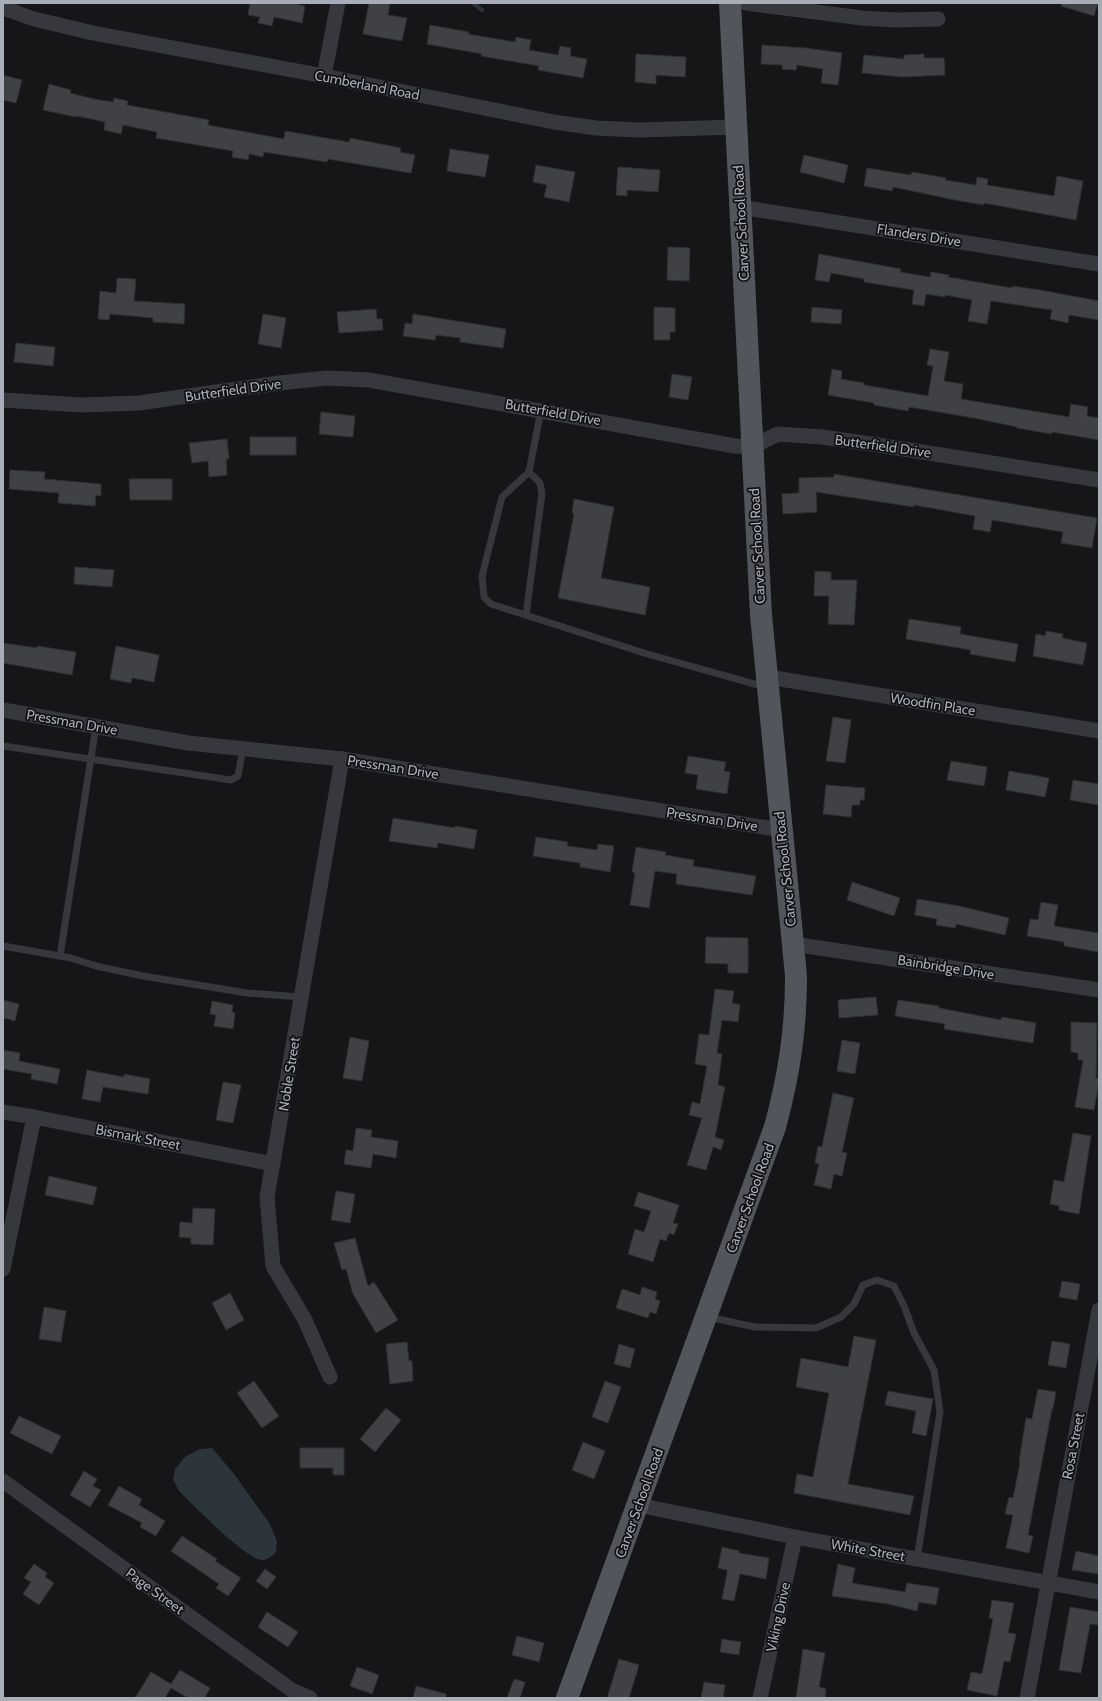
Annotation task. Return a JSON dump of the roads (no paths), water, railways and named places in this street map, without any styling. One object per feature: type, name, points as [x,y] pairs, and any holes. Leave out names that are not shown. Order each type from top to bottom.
[{"type":"main road","name":"Carver School Road","points":[[567,1698],[775,1127],[787,1082],[796,1011],[796,976],[781,830],[762,615],[752,447],[730,3]]},
{"type":"street","points":[[324,76],[338,3]]},
{"type":"street","points":[[746,3],[862,18],[896,20],[938,19]]},
{"type":"street","name":"Cumberland Road","points":[[3,8],[34,19],[93,33],[324,76],[554,122],[596,128],[640,130],[736,127]]},
{"type":"street","name":"Flanders Drive","points":[[740,207],[1099,264]]},
{"type":"street","name":"Butterfield Drive","points":[[3,400],[81,405],[139,403],[279,383],[327,378],[369,380],[735,446],[752,447],[778,434],[822,437],[1099,480]]},
{"type":"street","name":"Woodfin Place","points":[[768,683],[1099,731]]},
{"type":"street","name":"Pressman Drive","points":[[3,710],[188,743],[342,759],[781,830]]},
{"type":"street","name":"Noble Street","points":[[330,1377],[305,1320],[273,1266],[267,1197],[342,759]]},
{"type":"street","name":"Bainbridge Drive","points":[[793,944],[1099,990]]},
{"type":"street","name":"Bismark Street","points":[[3,1112],[273,1164]]},
{"type":"street","points":[[3,1269],[34,1117]]},
{"type":"street","name":"Rosa Street","points":[[1027,1698],[1099,1310]]},
{"type":"street","name":"Page Street","points":[[3,1481],[293,1691],[310,1698]]},
{"type":"street","name":"White Street","points":[[638,1505],[795,1537],[1099,1592]]},
{"type":"street","name":"Viking Drive","points":[[760,1698],[795,1537]]},
{"type":"lane","points":[[541,410],[528,472],[502,497],[482,576],[484,597],[491,604],[644,652],[768,683]]},
{"type":"lane","points":[[526,614],[542,493],[540,483],[528,472]]},
{"type":"lane","points":[[60,956],[96,726]]},
{"type":"lane","points":[[3,746],[231,780],[238,776],[243,748]]},
{"type":"lane","points":[[3,946],[60,956],[142,976],[247,993],[301,997]]},
{"type":"lane","points":[[707,1316],[755,1327],[816,1328],[840,1317],[854,1304],[863,1285],[877,1280],[894,1286],[904,1306],[914,1334],[934,1370],[940,1412],[917,1559]]},
{"type":"waterway","points":[[473,3],[482,10]]}]
